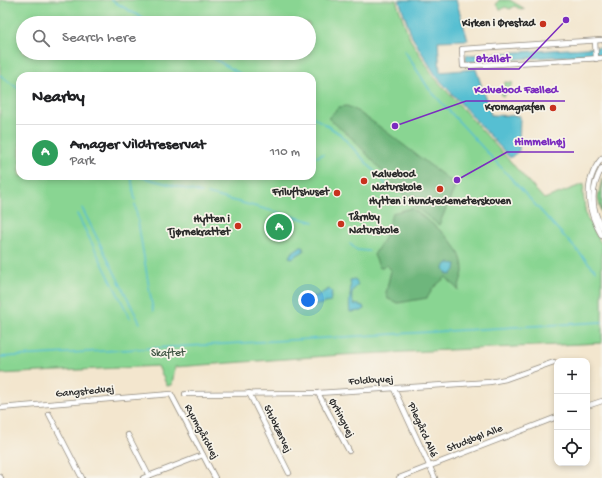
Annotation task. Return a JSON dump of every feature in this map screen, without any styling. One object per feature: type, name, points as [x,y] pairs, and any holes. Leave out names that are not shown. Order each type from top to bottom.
[{"type":"street","points":[[602,40],[595,43],[462,49],[463,66],[596,57],[602,58]]},
{"type":"street","points":[[595,43],[596,57]]},
{"type":"street","points":[[602,158],[591,179],[588,198],[592,217],[602,236]]},
{"type":"street","points":[[602,168],[596,180],[593,198],[597,216],[602,227]]},
{"type":"street","name":"Foldbyvej","points":[[185,394],[318,393],[490,382],[506,379],[554,362]]},
{"type":"street","name":"Pilegård Allé","points":[[394,389],[435,478]]},
{"type":"street","name":"Ørtingvej","points":[[318,393],[349,451]]},
{"type":"street","name":"Gangstedvej","points":[[0,408],[171,394]]},
{"type":"street","name":"Ryumgårdvej","points":[[171,394],[215,478]]},
{"type":"street","name":"Stubkærvej","points":[[249,394],[289,473]]},
{"type":"street","points":[[590,405],[602,401]]},
{"type":"street","points":[[50,414],[82,478]]},
{"type":"street","name":"Studsbøl Alle","points":[[399,478],[554,418]]},
{"type":"street","points":[[128,435],[149,476]]},
{"type":"street","points":[[143,478],[203,455]]},
{"type":"green space","name":"Skaftet","points":[[0,0],[396,0],[410,39],[434,77],[544,199],[584,184],[583,194],[586,216],[602,245],[602,343],[341,355],[175,367],[172,385],[167,386],[158,366],[0,374]]},
{"type":"green space","points":[[499,0],[510,0],[525,9],[521,10],[515,6],[510,9],[505,7],[501,10],[496,5]]},
{"type":"green space","points":[[505,82],[513,83],[504,96],[501,95]]},
{"type":"green space","points":[[347,106],[354,109],[380,127],[456,185],[439,225],[415,207],[353,139],[328,118],[339,107]]},
{"type":"green space","points":[[602,179],[602,215],[598,198]]},
{"type":"green space","points":[[412,208],[453,243],[462,261],[463,272],[458,290],[446,277],[434,287],[427,298],[398,303],[388,299],[386,293],[391,270],[387,265],[380,268],[374,255],[387,233],[392,213]]},
{"type":"water","points":[[399,0],[456,0],[468,40],[438,41],[440,72],[476,69],[491,115],[520,116],[519,151],[510,158],[436,76],[412,37]]},
{"type":"water","points":[[602,47],[602,54],[466,62],[466,55]]},
{"type":"water","points":[[303,246],[304,251],[292,258],[289,257],[291,253]]},
{"type":"water","points":[[446,264],[456,264],[455,270],[451,275],[447,274],[444,268]]},
{"type":"water","points":[[355,279],[358,285],[352,294],[353,301],[354,304],[363,306],[364,309],[362,311],[350,312],[350,280]]},
{"type":"water","points":[[329,289],[332,292],[330,302],[312,306],[306,297],[310,295],[315,297]]},
{"type":"waterway","points":[[111,0],[139,16]]},
{"type":"waterway","points":[[404,50],[429,89],[596,271]]},
{"type":"waterway","points":[[216,60],[237,72]]},
{"type":"waterway","points":[[0,75],[16,87]]},
{"type":"waterway","points":[[316,119],[321,122]]},
{"type":"waterway","points":[[323,123],[340,134],[375,172]]},
{"type":"waterway","points":[[317,157],[323,154]]},
{"type":"waterway","points":[[380,177],[390,190]]},
{"type":"waterway","points":[[132,180],[135,200]]},
{"type":"waterway","points":[[152,180],[202,193]]},
{"type":"waterway","points":[[208,194],[314,222]]},
{"type":"waterway","points":[[135,204],[153,311]]},
{"type":"waterway","points":[[82,208],[140,323]]},
{"type":"waterway","points":[[77,214],[130,318]]},
{"type":"waterway","points":[[350,244],[357,250],[369,251]]},
{"type":"waterway","points":[[0,357],[602,322]]},
{"type":"place","name":"8tallet","points":[[566,20]]},
{"type":"place","name":"Kirken i Ørestad","points":[[543,24]]},
{"type":"place","name":"Kromagrafen","points":[[553,108]]},
{"type":"place","name":"Kalvebod Fælled","points":[[395,126]]},
{"type":"place","name":"Himmelhøj","points":[[457,180]]},
{"type":"place","name":"Kalvebod Naturskole","points":[[364,181]]},
{"type":"place","name":"Hytten i Hundredemeterskoven","points":[[440,189]]},
{"type":"place","name":"Friluftshuset","points":[[337,193]]},
{"type":"place","name":"Tårnby Naturskole","points":[[341,224]]},
{"type":"place","name":"Hytten i Tjørnekrattet","points":[[238,226]]},
{"type":"place","name":"Amager Vildtreservat","points":[[279,227]]}]
